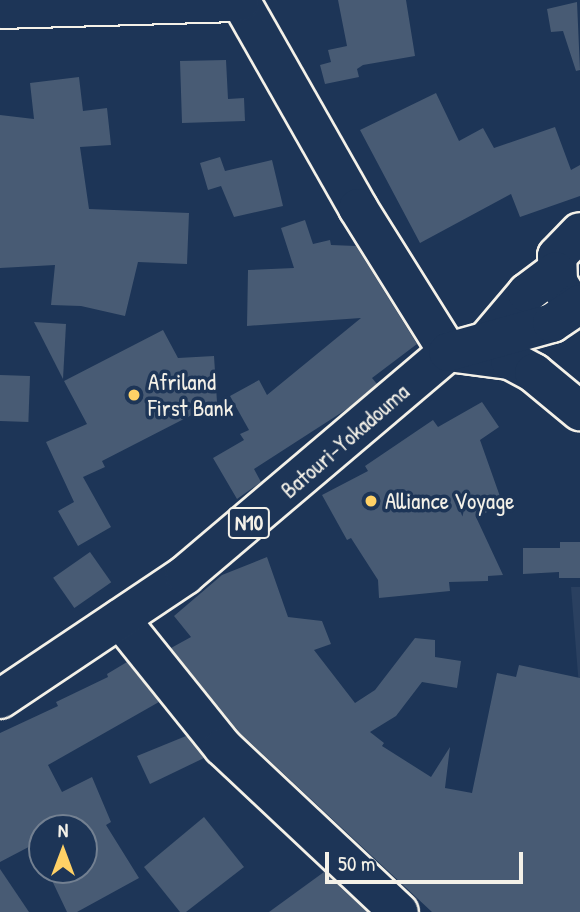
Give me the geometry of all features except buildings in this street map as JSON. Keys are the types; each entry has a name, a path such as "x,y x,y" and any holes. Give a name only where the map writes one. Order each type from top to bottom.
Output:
{"main road":[{"path":"0,9 240,1 358,208 448,352 510,360 534,373 580,411"},
{"path":"580,232 562,246 556,271 565,294 580,304"},
{"path":"489,338 527,293 556,271"},
{"name":"Batouri-Yokadouma","path":"0,699 120,619 233,537 448,352 489,338 552,323 580,304"},
{"path":"120,619 223,747 399,912"}],"shaded area":[{"path":"571,587 580,587 580,699"}],"place":[{"name":"Afriland First Bank","path":"134,395"},
{"name":"Alliance Voyage","path":"371,501"}]}
